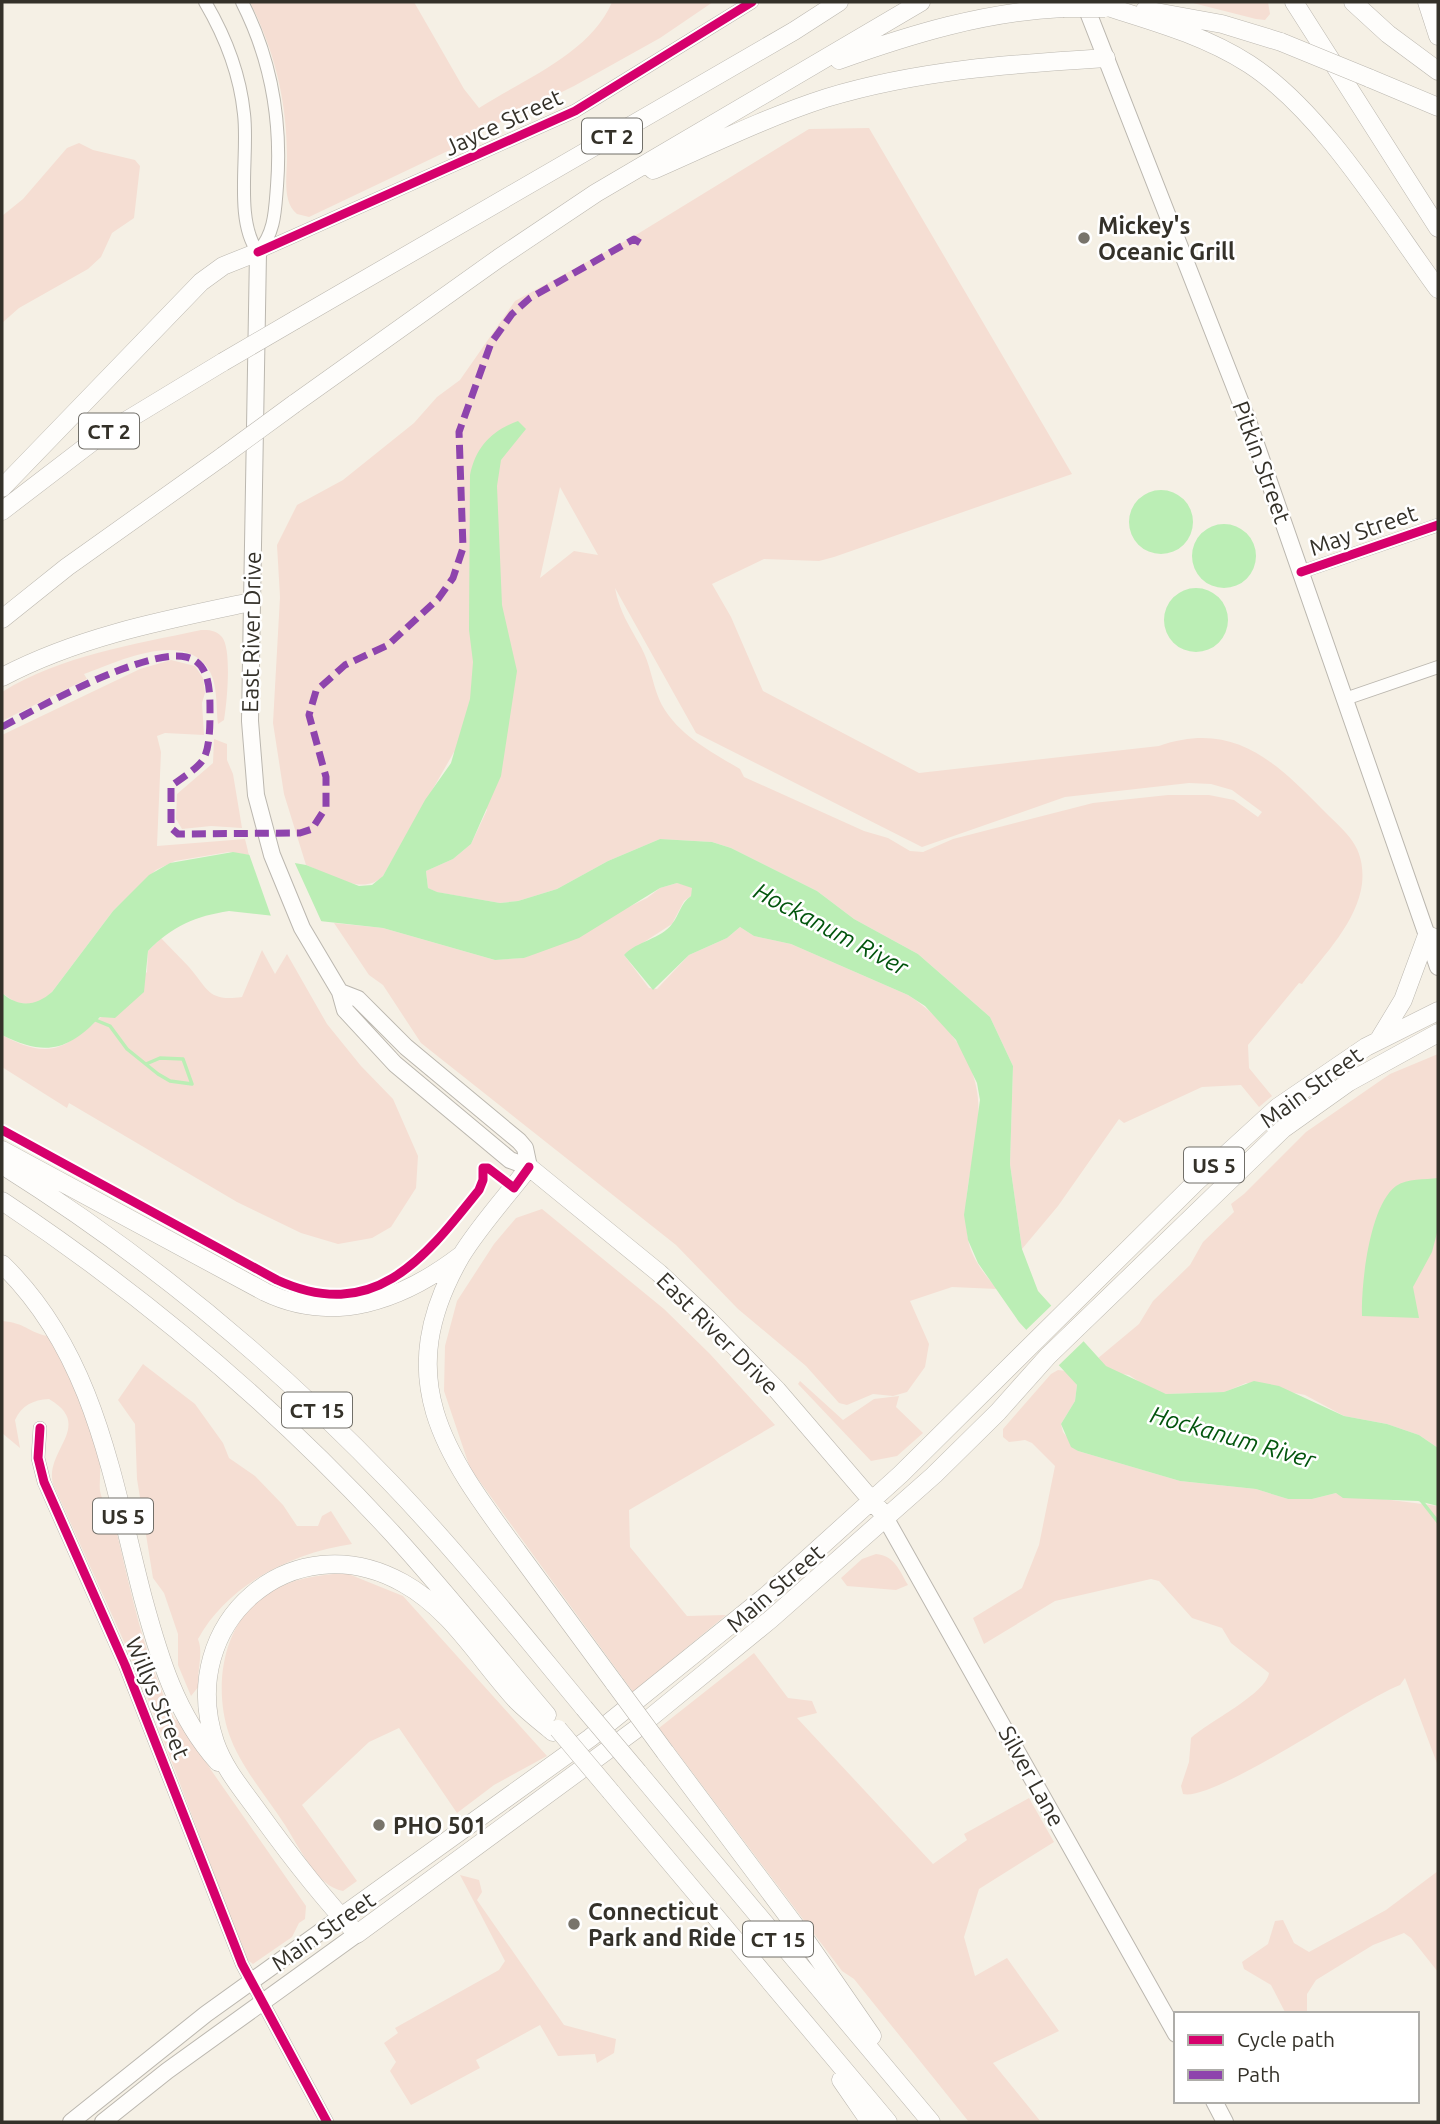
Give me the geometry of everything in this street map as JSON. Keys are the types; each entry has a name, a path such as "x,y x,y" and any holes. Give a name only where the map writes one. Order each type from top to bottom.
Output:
{"highway":[{"name":"CT 2","path":"2,512 96,439 223,362 794,31 839,2"},
{"name":"CT 2","path":"2,618 46,583 499,258 589,198 921,2"},
{"path":"1294,2 1438,228"},
{"path":"1353,2 1412,53 1438,71"},
{"path":"1427,2 1438,36"},
{"path":"799,73 929,29 993,15 1063,8 1108,8 1198,19 1281,42 1438,107"},
{"path":"1108,8 1211,43 1249,64 1279,86 1328,139 1438,289"},
{"path":"589,198 766,121 839,95 957,69 1106,58"},
{"path":"2,488 195,287 223,266 258,253"},
{"path":"2,677 45,656 112,633 251,603"},
{"path":"1378,1040 1404,1000 1433,937"},
{"name":"Main Street","path":"341,1917 461,1833 678,1670 873,1500 1196,1182 1278,1107 1318,1077 1378,1040 1438,1011"},
{"name":"Main Street","path":"357,1934 682,1693 886,1518 982,1428 1048,1356 1293,1122 1367,1071 1438,1033"},
{"path":"2,1150 265,1293 300,1305 338,1308 381,1301 424,1281 462,1254"},
{"name":"CT 15","path":"2,1165 168,1282 302,1395 417,1511 931,2122"},
{"path":"529,1167 462,1254 444,1294 431,1341 429,1380 439,1432 473,1492 805,1939 918,2107"},
{"name":"East River Drive","path":"529,1167 659,1273 720,1330 873,1500 886,1518"},
{"name":"CT 15","path":"2,1201 95,1266 165,1320 299,1437 407,1549 555,1730 583,1759 888,2122"},
{"name":"US 5","path":"2,1264 46,1315 77,1368 103,1439 149,1618 168,1679 195,1733 231,1774 294,1861 357,1934"},
{"path":"231,1774 215,1743 208,1707 209,1674 217,1643 233,1615 262,1586 286,1573 318,1565 350,1564 374,1570 402,1582 427,1598 518,1702 555,1730"},
{"path":"461,1833 470,1852"},
{"path":"809,2029 870,2122"}],"main road":[{"name":"Pitkin Street","path":"1084,2 1248,421 1345,699 1433,937 1438,967"},
{"name":"East River Drive","path":"258,253 250,738 257,799 282,885 305,936 336,987 358,999 406,1047 519,1141 525,1148 529,1167"},
{"name":"Silver Lane","path":"886,1518 1174,2030"},
{"name":"Main Street","path":"71,2122 250,1982 341,1917"},
{"name":"Main Street","path":"105,2121 357,1934"},
{"path":"292,1952 305,1971"},
{"path":"1214,2103 1225,2122"}],"street":[{"name":"East River Drive","path":"205,2 226,43 240,90 247,142 246,229 258,253 270,237 274,221 278,180 278,121 267,61 242,2"},
{"name":"Jayce Street","path":"258,253 575,111 752,2"},
{"name":"May Street","path":"1301,572 1438,525"},
{"path":"1345,699 1438,667"},
{"name":"Willys Street","path":"40,1428 38,1458 44,1482 125,1665 250,1982 327,2122"}],"shaded area":[{"path":"250,2 414,2 464,89 479,108 573,50 602,20 612,2 713,2 660,38 574,86 495,125 483,123 485,127 454,148 309,217 297,214 287,196 282,97 273,59"},
{"path":"1189,2 1268,2 1270,14 1265,20 1256,19"},
{"path":"869,128 1072,474 834,557 819,561 764,559 712,584 731,617 763,691 919,773 1159,746 1185,739 1208,738 1230,742 1250,749 1304,791 1352,840 1361,859 1362,884 1354,912 1347,925 1302,984 1299,983 1248,1045 1249,1068 1272,1096 1259,1107 1241,1085 1202,1087 1124,1123 1119,1119 1058,1206 1022,1249 1010,1164 1013,1066 990,1017 918,954 854,919 817,891 731,848 712,842 660,839 608,861 557,889 518,901 500,903 436,892 428,888 426,871 453,859 471,844 487,810 454,752 383,876 375,882 356,884 306,865 284,794 273,723 280,597 277,545 297,505 343,480 414,423 437,397 460,380 515,301 631,238 809,129","holes":["560,487 598,555 574,551 540,578","615,588 696,733 922,847 1065,797 1189,783 1211,784 1232,790 1262,812 1258,817 1234,800 1209,795 1168,795 1093,803 953,839 923,852 910,851 888,838 864,831 744,777 740,769 683,731 659,699 647,659 622,612"]},
{"path":"79,143 93,150 135,160 140,166 134,218 112,233 101,257 88,269 19,308 2,323 2,216 23,199 67,148"},
{"path":"201,630 220,635 227,653 224,720 218,724 215,689 209,670 198,658 184,652 167,650 132,657 84,674 87,679 2,721 2,692 25,679 74,660 124,646"},
{"path":"171,660 195,666 203,678 204,735 165,733 157,736 161,752 157,846 245,839 249,855 229,852 175,861 156,870 113,911 52,992 41,1002 32,1005 15,1002 2,993 2,735 140,669"},
{"path":"214,739 227,744 227,760 233,774 242,828 211,826 182,829 176,819 177,794 213,763"},
{"path":"677,883 693,887 691,896 684,901 672,924 624,955 649,988 657,989 689,955 727,938 740,927 754,936 791,944 908,995 939,1020 963,1052 974,1077 978,1100 978,1123 966,1214 968,1239 975,1259 997,1289 952,1287 910,1301 929,1344 925,1367 907,1392 893,1396 873,1394 847,1405 839,1403 806,1366 738,1309 676,1245 421,1043 383,985 369,975 334,923 383,928 495,960 524,958 647,898 660,888"},
{"path":"161,938 210,992 222,998 242,997 262,950 275,974 287,954 327,1024 361,1066 393,1099 418,1156 416,1188 391,1227 372,1238 338,1244 301,1233 237,1202 69,1103 67,1108 2,1067 2,1035 20,1044 40,1049 54,1048 77,1037 147,972 148,951"},
{"path":"1438,1054 1438,1448 1419,1435 1387,1424 1344,1416 1305,1395 1246,1383 1225,1392 1166,1394 1150,1389 1129,1375 1085,1369 1139,1324 1153,1301 1190,1265 1203,1242 1234,1212 1231,1204 1306,1132 1390,1074"},
{"path":"542,1209 664,1309 710,1354 775,1425 629,1510 630,1547 687,1616 726,1615 633,1692 470,1468 444,1391 445,1346 457,1301 494,1244 516,1218"},
{"path":"2,1321 47,1336 62,1362 93,1434 100,1464 101,1495 115,1525 139,1624 164,1697 175,1720 180,1718 211,1770 306,1906 305,1919 299,1923 292,1937 253,1964 246,1959 139,1675 53,1484 52,1472 65,1439 68,1419 62,1409 49,1399 38,1401 25,1407 15,1420 20,1448 2,1433"},
{"path":"143,1364 195,1404 223,1443 229,1458 255,1476 283,1505 297,1526 318,1526 322,1516 331,1511 352,1544 329,1548 285,1564 264,1574 226,1602 198,1639 199,1686 191,1696 178,1665 178,1634 164,1593 153,1578 137,1479 135,1424 118,1400"},
{"path":"1058,1370 1066,1371 1077,1385 1075,1401 1061,1424 1063,1432 1078,1451 1180,1481 1256,1489 1288,1499 1312,1499 1336,1493 1438,1506 1438,1766 1405,1678 1400,1685 1224,1783 1200,1792 1183,1794 1181,1786 1189,1762 1191,1738 1258,1690 1269,1673 1231,1643 1222,1628 1192,1618 1159,1581 1151,1579 1055,1601 984,1644 973,1618 1022,1588 1039,1545 1055,1466 1032,1443 1025,1440 1009,1442 1003,1437 1003,1429 1051,1374"},
{"path":"800,1381 843,1420 874,1399 899,1396 896,1407 923,1433 897,1456 871,1461 798,1384"},
{"path":"876,1554 892,1561 908,1585 896,1590 847,1586 841,1578 862,1559"},
{"path":"346,1573 403,1596 547,1756 494,1785 457,1813 399,1728 369,1742 302,1805 357,1881 343,1891 325,1882 309,1864 234,1746 224,1716 222,1676 232,1637 241,1619 254,1604 288,1583 316,1576"},
{"path":"754,1653 788,1698 812,1701 817,1713 797,1718 933,1864 967,1840 964,1834 1029,1798 1054,1842 979,1889 964,1937 975,1976 1007,1958 1059,2031 993,2063 1041,2122 969,2122 854,1979 842,1971 659,1728"},
{"path":"1438,1871 1438,1972 1404,1933 1373,1945 1316,1980 1307,1994 1307,2012 1285,2012 1271,1985 1244,1969 1242,1962 1268,1944 1275,1921 1283,1920 1294,1943 1309,1952 1386,1910"},
{"path":"460,1875 479,1880 482,1892 477,1900 564,2025 616,2039 614,2053 597,2063 595,2054 558,2056 540,2025 476,2060 480,2068 411,2105 390,2071 396,2062 384,2043 398,2033 395,2028 499,1970 505,1961"}],"water":[{"name":"Hockanum River","path":"518,421 526,429 501,460 497,486 502,605 517,671 501,776 471,844 453,859 426,871 428,888 500,903 518,901 557,889 608,861 660,839 712,842 731,848 817,891 854,919 918,954 990,1017 1013,1066 1010,1164 1022,1249 1038,1291 1106,1366 1166,1394 1224,1392 1254,1381 1279,1386 1344,1416 1387,1424 1419,1435 1438,1448 1438,1506 1418,1501 1343,1498 1336,1493 1312,1499 1288,1499 1256,1489 1180,1481 1071,1447 1061,1424 1075,1401 1077,1385 1019,1322 978,1263 968,1240 964,1215 980,1100 977,1083 956,1040 925,1006 908,995 791,944 754,936 740,927 727,938 689,955 653,990 624,955 635,946 662,933 672,924 691,896 692,888 677,883 660,888 579,938 524,958 495,960 383,928 229,911 217,913 195,919 175,929 148,951 144,992 115,1018 100,1017 77,1038 54,1047 30,1046 2,1035 2,993 21,1003 46,997 113,911 149,875 170,863 233,852 306,865 359,886 372,885 383,876 425,800 451,763 470,699 473,662 469,630 470,475 476,456 486,441"},
{"path":"1155,490 1167,490 1184,499 1191,510 1191,534 1184,545 1167,554 1155,554 1143,549 1134,540 1129,528 1129,516 1134,504 1143,495"},
{"path":"1218,524 1230,524 1247,533 1254,544 1254,568 1247,579 1230,588 1218,588 1206,583 1197,574 1192,562 1192,550 1197,538 1206,529"},
{"path":"1190,588 1202,588 1219,597 1226,608 1226,632 1219,643 1202,652 1190,652 1178,647 1169,638 1164,626 1164,614 1169,602 1178,593"},
{"path":"1438,1178 1438,1229 1432,1252 1413,1287 1419,1318 1362,1316 1368,1247 1379,1210 1396,1186 1405,1182"}],"pier":[{"path":"248,851 293,859 323,925 272,919"},
{"path":"1054,1303 1087,1338 1058,1366 1024,1332"}],"waterway":[{"path":"93,1019 110,1026 127,1049 158,1074 170,1081 192,1084"},
{"path":"146,1064 160,1058 183,1059 192,1084"},
{"path":"1420,1499 1438,1522"}],"marked path":[{"path":"2,727 120,670 146,661 186,657 200,665 207,678 210,695 209,735 202,762 171,786 171,828 178,834 300,833 312,829 326,807 326,777 309,715 316,691 345,665 388,645 438,599 453,578 463,548 459,432 491,343 512,314 530,298 634,239 642,244"}],"cycle path":[{"path":"258,252 575,111 752,2"},
{"path":"1301,572 1438,525"},
{"path":"2,1130 277,1280 311,1292 342,1294 369,1289 394,1277 416,1260 459,1215 479,1190 483,1180 483,1168 488,1168 514,1188 529,1167"},
{"path":"40,1428 38,1458 44,1482 125,1665 242,1964 327,2122"}],"place":[{"name":"Mickey's Oceanic Grill","path":"1084,238"},
{"name":"PHO 501","path":"379,1825"},
{"name":"Connecticut Park and Ride","path":"574,1924"}]}
